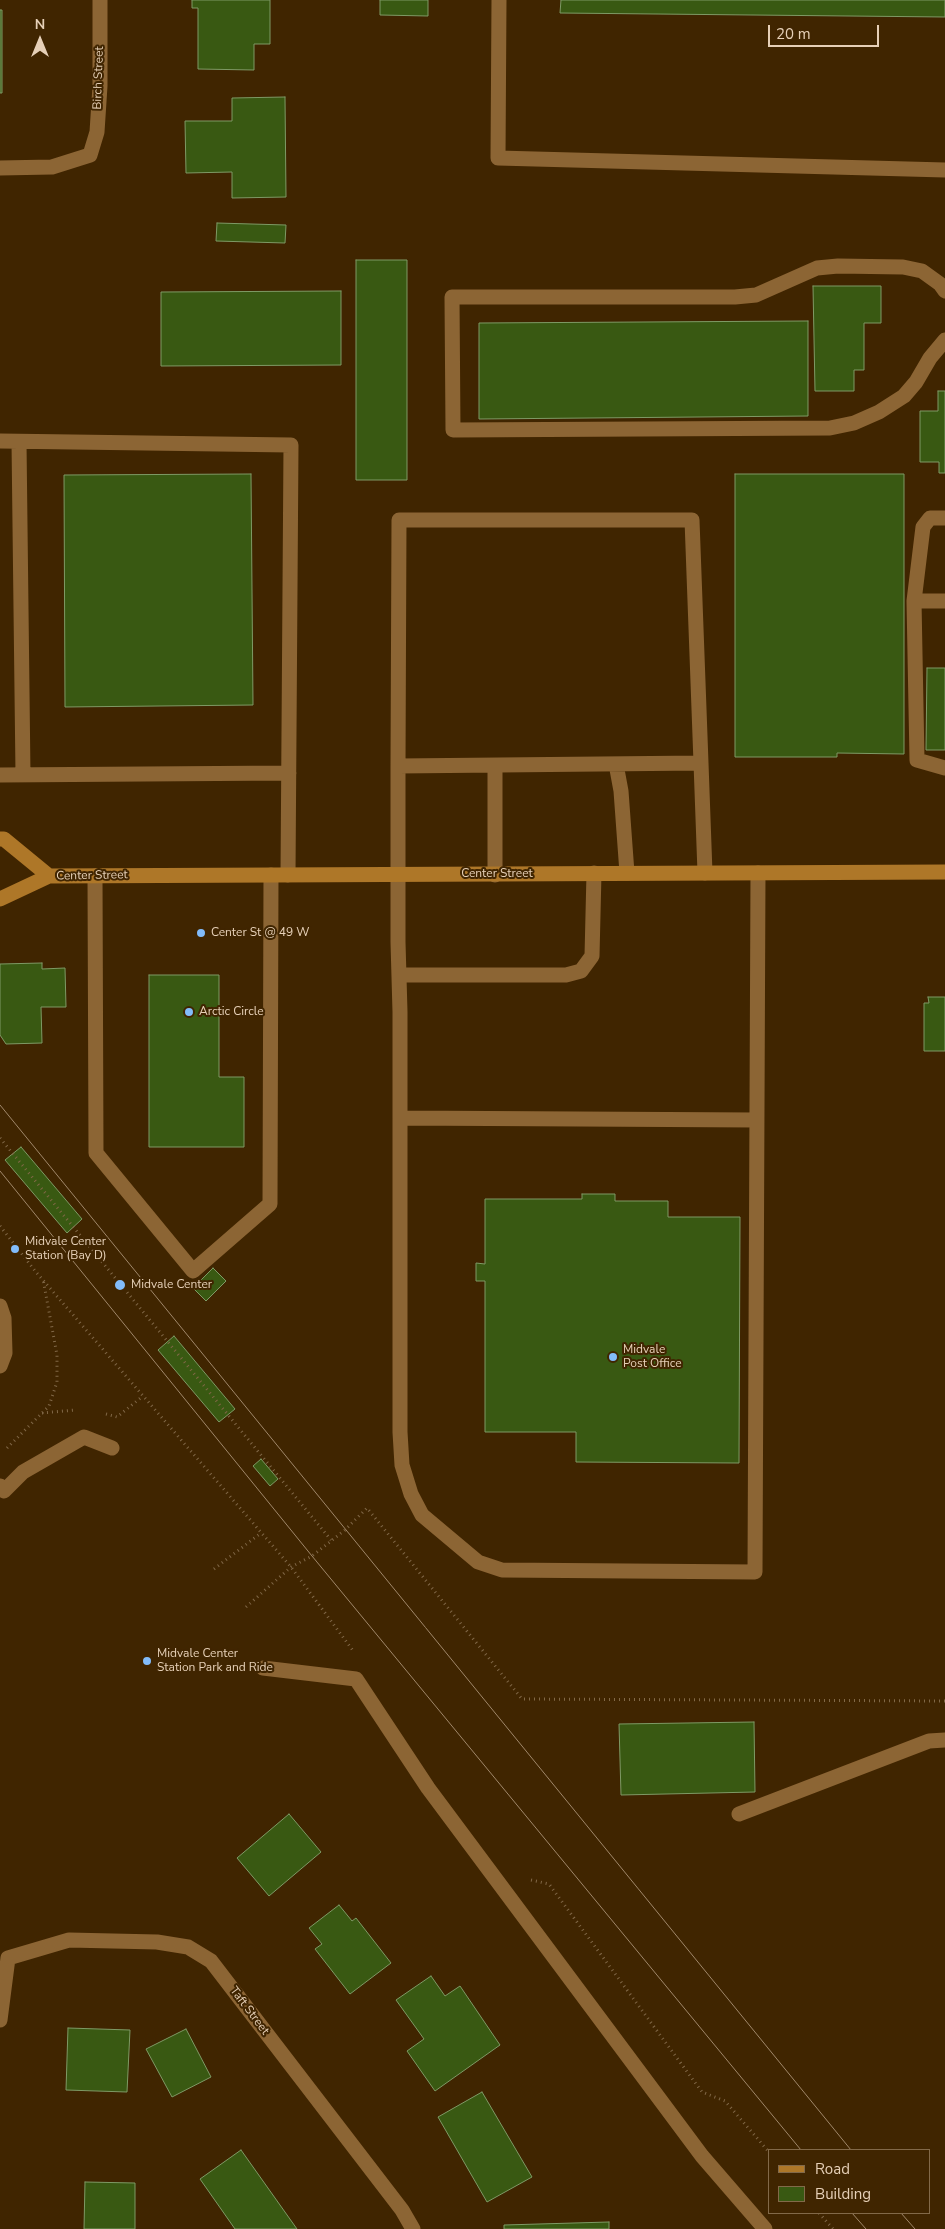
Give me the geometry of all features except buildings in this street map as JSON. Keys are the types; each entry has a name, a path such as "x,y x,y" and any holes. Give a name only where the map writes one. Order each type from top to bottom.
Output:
{"main road":[{"name":"Center Street","path":"0,840 4,839 49,876"},
{"name":"Center Street","path":"0,898 49,876 945,872"}],"street":[{"name":"Birch Street","path":"0,168 52,168 90,155 96,132 100,86 100,0"},
{"path":"499,0 498,158 945,170"},
{"path":"945,291 940,284 922,271 903,267 838,266 817,268 756,295 725,297 452,297 453,430 830,428 854,423 879,412 904,396 945,340"},
{"path":"0,441 291,445 288,874"},
{"path":"19,442 23,775"},
{"path":"945,518 930,518 923,527 914,601 917,760 945,768"},
{"path":"705,873 692,520 398,520 397,874 400,1118 400,1440 402,1465 411,1494 422,1514 478,1562 502,1570 756,1572 758,873"},
{"path":"914,601 945,601"},
{"path":"398,766 701,763"},
{"path":"616,764 621,791 627,873"},
{"path":"495,766 495,874"},
{"path":"0,775 289,773"},
{"path":"399,975 566,975 580,971 592,956 594,873"},
{"path":"95,876 96,1153 193,1271 270,1204 271,874"},
{"path":"400,1118 756,1120"},
{"path":"0,1306 4,1318 5,1353 0,1366"},
{"path":"2,1488 23,1472 84,1437 112,1448"},
{"path":"262,1668 356,1679 434,1796 702,2156 766,2229"},
{"path":"739,1814 929,1741 945,1740"},
{"name":"Taft Street","path":"0,2020 8,1958 69,1940 157,1942 188,1946 211,1961 402,2210 413,2229"}],"path":[{"path":"0,1138 330,1540"},
{"path":"6,1449 49,1406 57,1382 57,1354 43,1279"},
{"path":"246,1607 291,1567 312,1556 345,1530 367,1508 522,1698 945,1701"},
{"path":"214,1569 261,1533"},
{"path":"820,2214 833,2229"}],"tram line":[{"path":"0,1105 850,2149"},
{"path":"0,1171 312,1556 800,2149"},
{"path":"853,2214 866,2229"},
{"path":"902,2214 915,2229"}],"place":[{"name":"Center St @ 49 W","path":"201,933"},
{"name":"Arctic Circle","path":"189,1012"},
{"name":"Midvale Center Station (Bay D)","path":"15,1249"},
{"name":"Midvale Center","path":"120,1285"},
{"name":"Midvale Post Office","path":"613,1357"},
{"name":"Midvale Center Station Park and Ride","path":"147,1661"}]}
